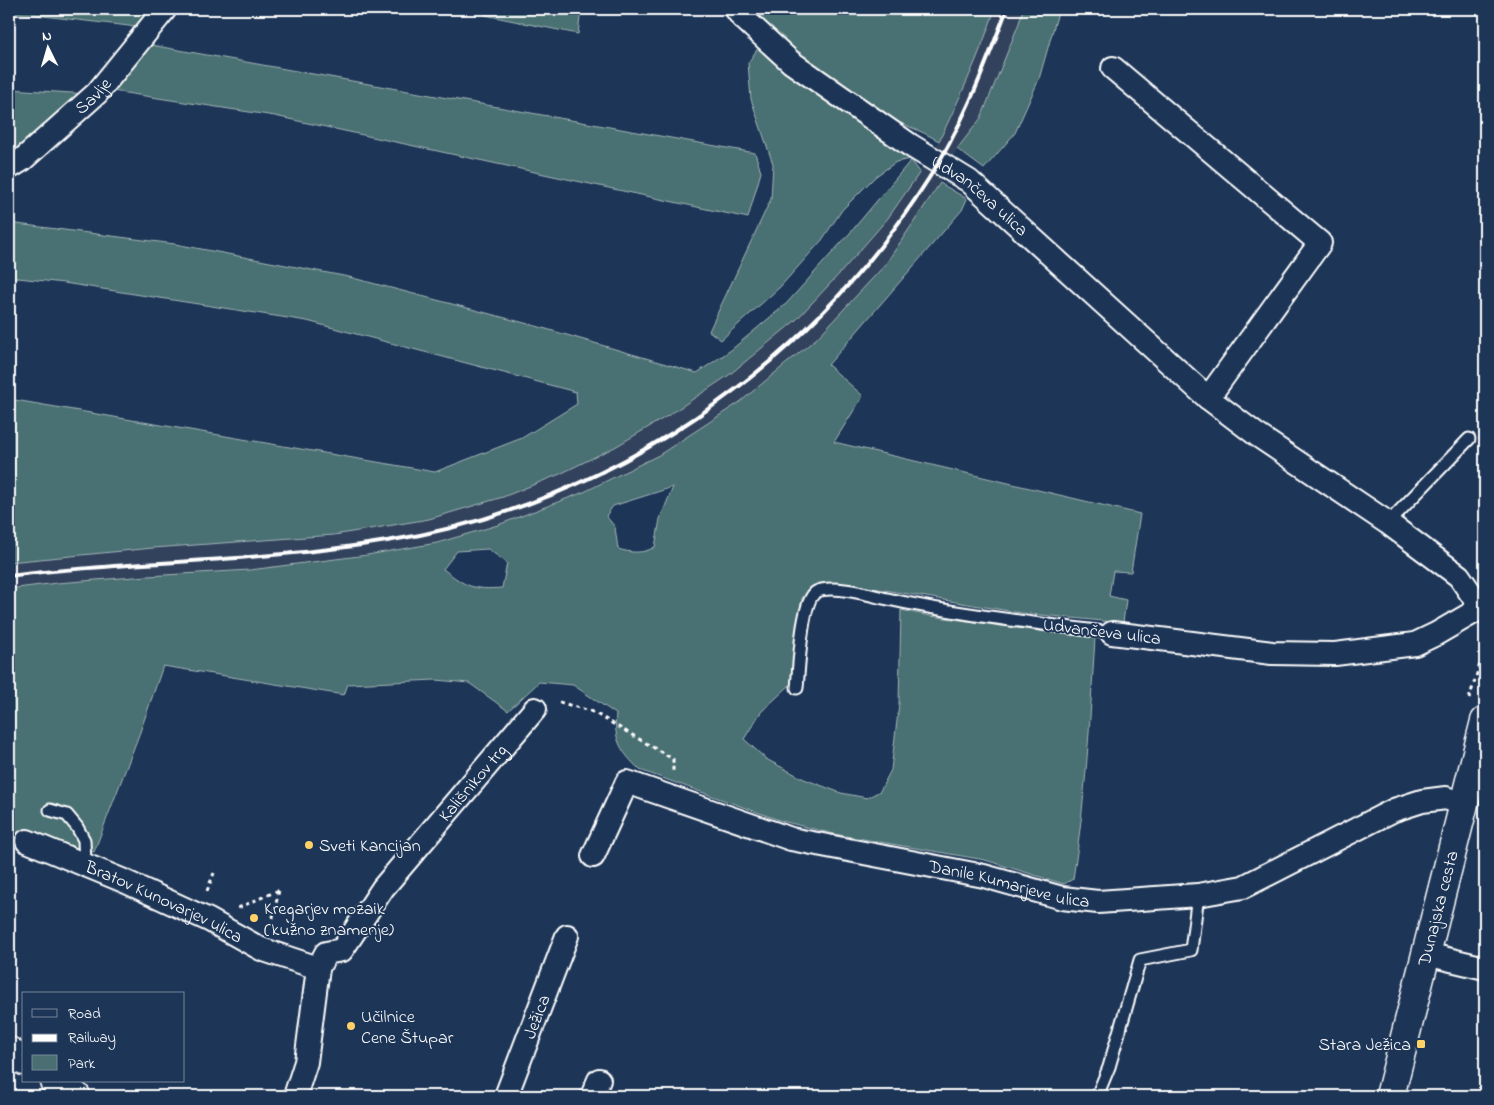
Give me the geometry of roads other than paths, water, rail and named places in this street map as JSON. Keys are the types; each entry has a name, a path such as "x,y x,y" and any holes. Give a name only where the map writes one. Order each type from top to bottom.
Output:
{"main road":[{"name":"Dunajska cesta","path":"1390,1096 1485,721"},
{"path":"9,1051 22,1060"},
{"path":"55,1082 76,1096"}],"street":[{"name":"Savlje","path":"9,168 22,160 97,93 165,9"},
{"name":"Udvančeva ulica","path":"736,9 742,17 791,62 910,145 969,181 1208,398 1257,435 1388,523 1459,576 1483,610 1415,644 1335,654 1272,653 1112,634"},
{"path":"1113,68 1320,243 1208,398"},
{"name":"Kališnikov trg","path":"318,968 326,952 342,950 383,888 535,710"},
{"name":"Danile Kumarjeve ulica","path":"593,856 626,782 791,839 984,876 1062,898 1098,902 1198,896 1242,887 1394,810 1422,801 1446,798 1464,805"},
{"name":"Bratov Kunovarjev ulica","path":"27,841 85,864 209,920 261,949 318,968"},
{"name":"Ježica","path":"506,1096 567,936"},
{"path":"1426,954 1485,968"},
{"path":"295,1096 306,1062 318,968"}],"lane":[{"path":"1388,523 1468,439"},
{"name":"Udvančeva ulica","path":"797,688 804,619 808,602 816,592 848,590 929,608 1112,634"},
{"path":"50,810 67,815 77,827 84,840 85,864"},
{"path":"1097,1096 1109,1067 1140,960 1191,950 1198,896"}],"railway":[{"path":"9,576 48,571 285,554 387,541 469,523 548,496 624,460 696,417 763,367 825,310 880,247 929,178 952,138 963,117 1007,9"}],"place":[{"name":"Sveti Kancijan","path":"309,845"},
{"name":"Kregarjev mozaik (kužno znamenje)","path":"254,918"},
{"name":"Učilnice Cene Štupar","path":"351,1026"},
{"name":"Stara Ježica","path":"1421,1044"}]}
